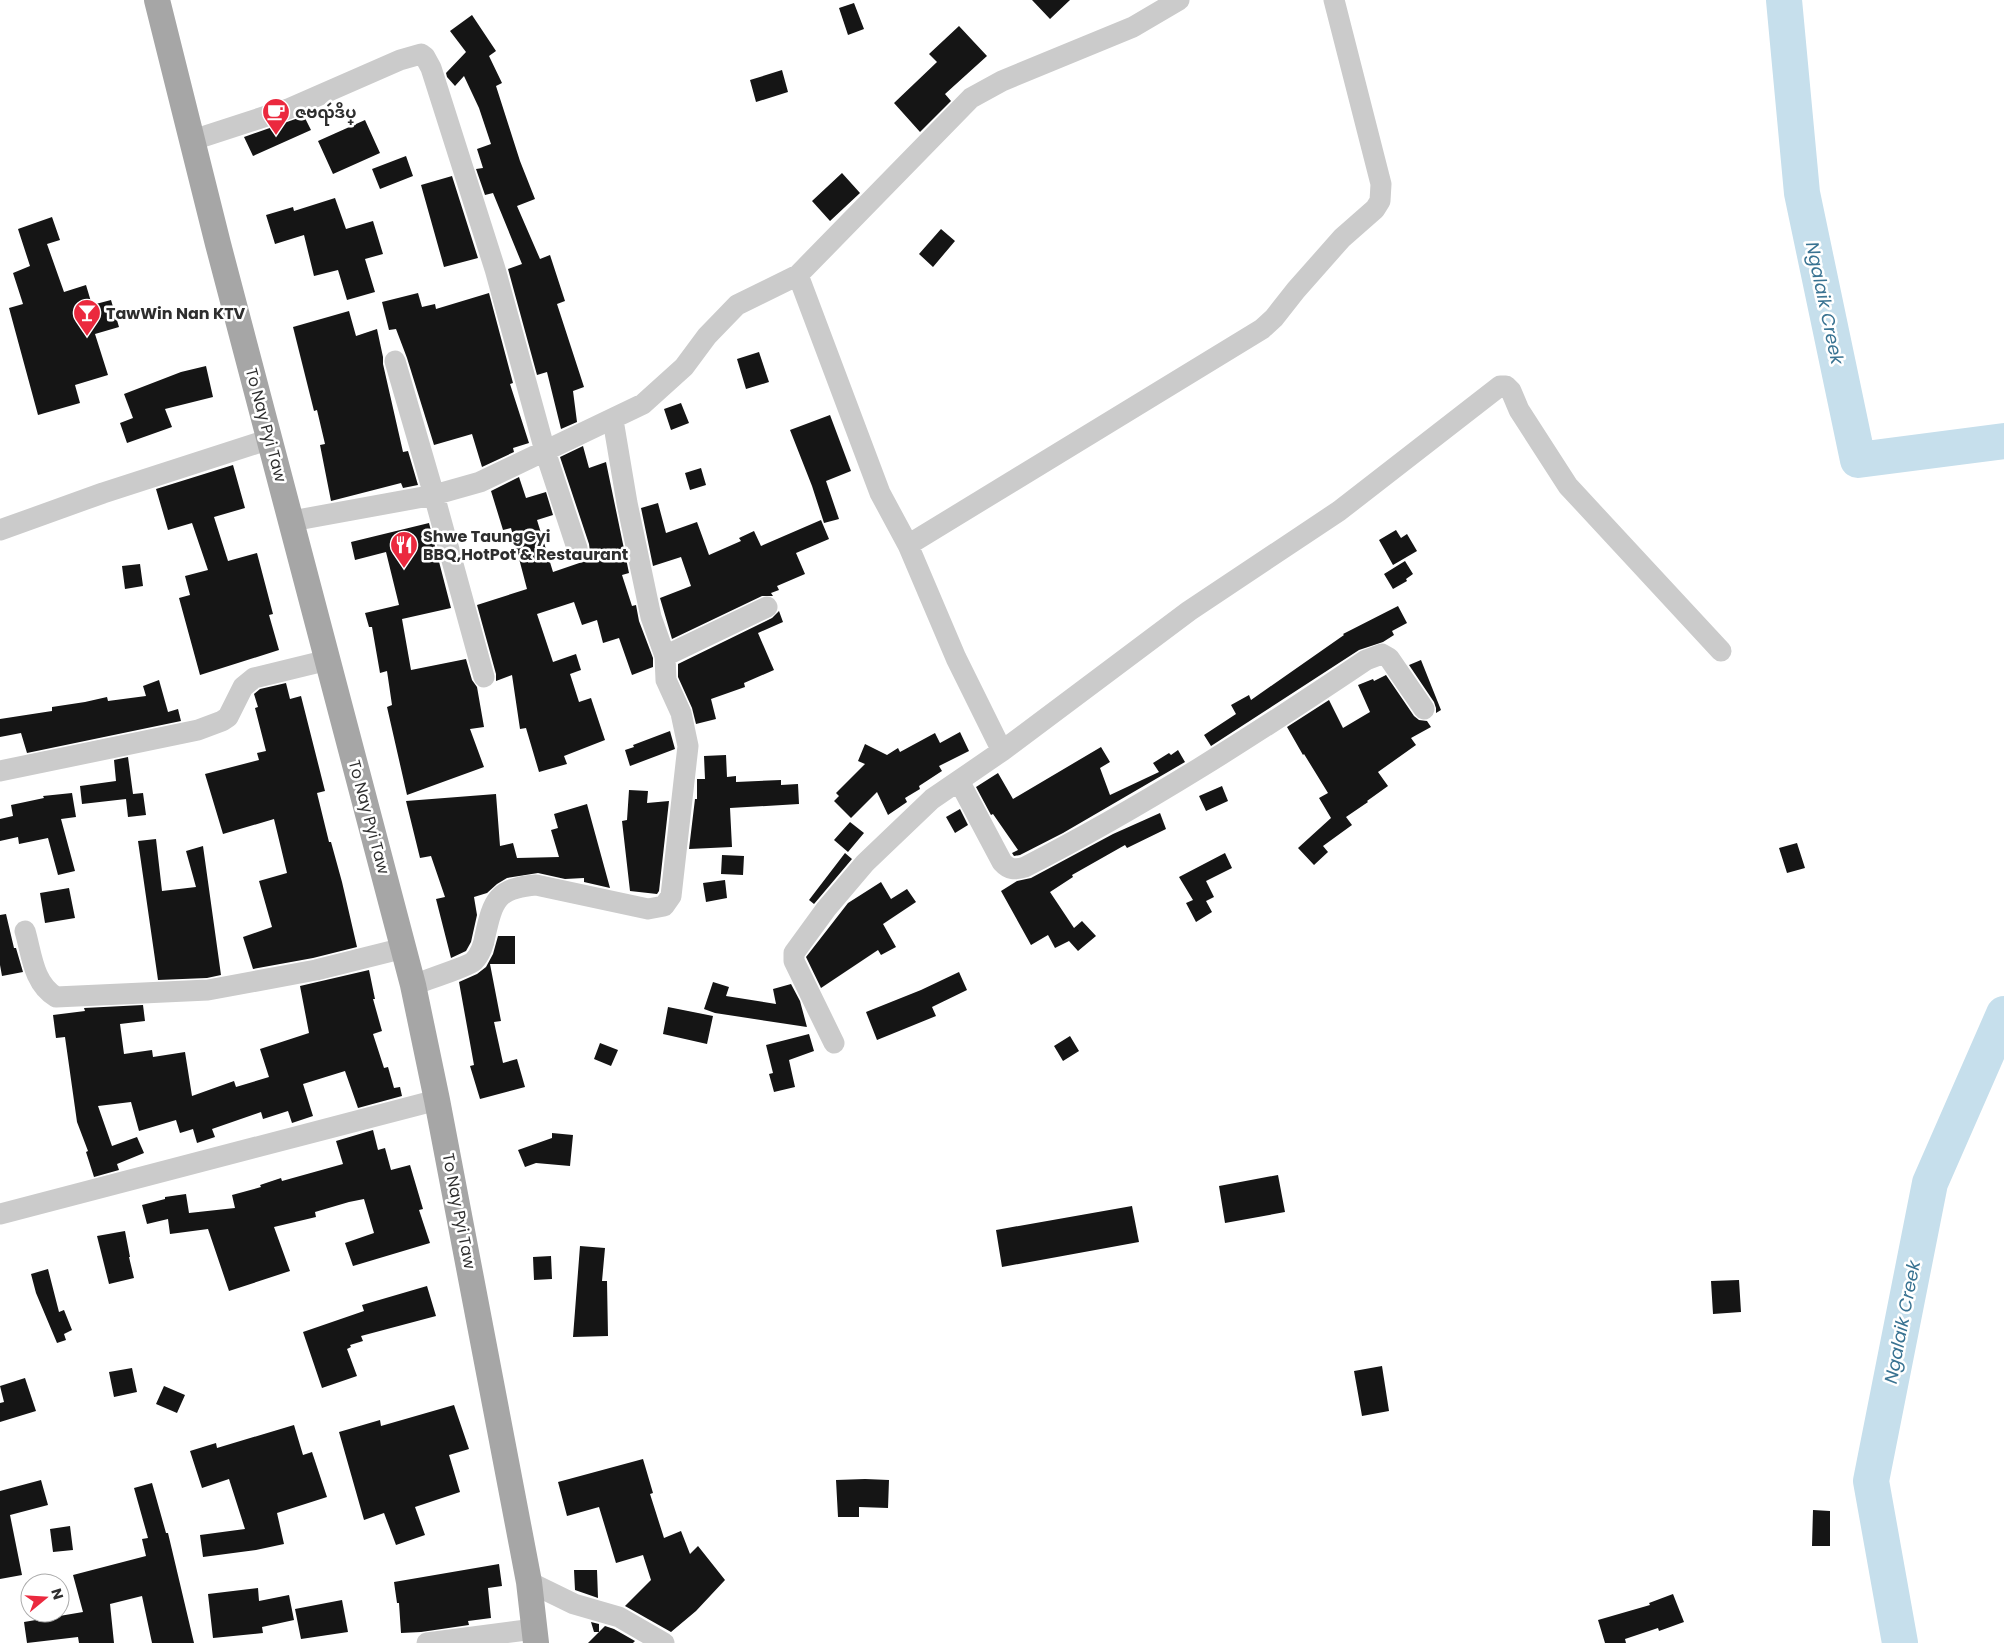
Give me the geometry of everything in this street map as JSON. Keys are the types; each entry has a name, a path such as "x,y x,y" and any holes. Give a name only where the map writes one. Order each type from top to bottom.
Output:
{"main road":[{"name":"To Nay Pyi Taw","path":"157,0 413,984 530,1582 535,1636"}],"street":[{"path":"292,521 434,495 480,482 643,404 684,367 708,336 737,305 798,274 972,98 1002,81 1133,27 1179,0"},
{"path":"908,545 1262,329 1274,318 1342,238 1375,209 1380,201 1381,184 1334,0"},
{"path":"193,140 288,109 400,60 421,54 425,57 431,68 496,269 545,450 577,548"},
{"path":"798,274 880,493 908,545 956,658 1002,751"},
{"path":"395,361 484,676"},
{"path":"834,1044 794,961 794,953 826,910 865,863 932,799 1002,751 1189,612 1339,511 1500,386 1506,386 1511,391 1519,410 1568,486 1721,651"},
{"path":"413,984 474,961 484,945 490,913 501,894 518,886 536,885 648,909 664,906 671,896 688,746 681,713 666,680 665,656 651,617 627,503 613,420"},
{"path":"0,530 103,493 270,439"},
{"path":"665,656 767,607"},
{"path":"958,781 1002,862 1007,868 1015,870 1040,860 1125,813 1274,722 1366,660 1382,654 1389,658 1424,709"},
{"path":"0,771 198,730 222,722 228,717 243,687 254,678 328,660"},
{"path":"25,931 38,980 46,991 56,998 208,990 316,970 404,948"},
{"path":"0,1214 437,1100"},
{"path":"530,1582 574,1604 619,1617 664,1643"},
{"path":"427,1643 535,1636"}],"building":[{"path":"1032,0 1070,0 1050,19"},
{"path":"854,3 864,29 848,35 839,8"},
{"path":"472,15 496,51 489,56 502,83 496,86 520,161 535,199 517,206 540,259 550,255 565,301 557,304 584,387 573,391 577,422 561,429 547,372 537,375 508,269 522,264 493,193 485,195 476,169 483,168 477,149 491,144 479,108 464,76 455,86 446,73 466,52 450,31"},
{"path":"959,26 987,56 945,94 951,101 920,132 894,103 937,62 929,54"},
{"path":"782,70 788,92 756,102 750,80"},
{"path":"304,116 311,130 253,156 244,137"},
{"path":"365,120 380,153 333,174 318,141"},
{"path":"406,156 413,176 380,189 372,169"},
{"path":"842,173 860,193 830,221 812,201"},
{"path":"452,176 478,258 444,267 421,185"},
{"path":"335,198 346,229 373,221 383,254 365,259 375,292 347,300 338,270 314,276 304,235 275,244 266,215 293,207 294,211"},
{"path":"52,217 60,240 47,244 64,292 86,285 92,305 111,300 119,327 95,334 108,375 75,385 80,403 38,415 9,308 23,304 13,273 30,266 18,229"},
{"path":"941,229 955,241 933,267 919,254"},
{"path":"418,293 422,307 435,304 436,309 489,293 513,383 510,384 529,443 513,448 514,452 482,467 472,434 434,445 407,358 396,329 389,330 382,302"},
{"path":"349,311 356,336 377,329 403,452 408,451 418,485 403,488 401,483 331,501 320,445 325,444 317,410 314,411 293,327"},
{"path":"759,352 769,382 746,389 737,359"},
{"path":"206,366 213,397 165,409 172,427 127,443 120,423 133,418 124,394 181,372"},
{"path":"681,403 689,423 671,430 664,409"},
{"path":"830,415 851,471 826,481 839,519 824,523 790,430"},
{"path":"583,446 589,468 606,462 629,573 622,575 632,606 636,605 639,621 653,658 653,667 632,675 619,638 603,643 597,620 582,625 574,602 537,614 553,662 576,654 581,670 570,674 579,702 591,698 605,740 564,756 567,764 539,772 526,728 520,729 512,675 496,681 496,674 477,605 527,589 511,528 503,530 491,491 519,477 526,498 546,492 553,515 537,520 553,572 591,559 589,544 560,457"},
{"path":"233,465 245,508 214,517 228,561 257,553 273,614 269,615 279,650 200,675 179,598 190,595 185,576 208,570 192,523 168,530 156,489"},
{"path":"701,468 706,485 690,490 685,473"},
{"path":"658,503 666,533 697,522 709,555 741,541 739,538 754,531 761,546 821,520 829,539 796,553 805,574 777,586 779,590 771,593 773,596 762,596 672,639 660,598 691,586 681,557 653,566 641,508"},
{"path":"429,523 451,608 402,619 411,670 466,659 472,680 477,687 484,727 470,729 484,767 407,795 387,707 392,705 387,671 380,673 372,627 369,627 365,613 399,605 386,552 355,560 351,542"},
{"path":"1396,530 1401,538 1407,534 1417,551 1393,565 1379,540"},
{"path":"1405,561 1413,574 1406,579 1407,581 1393,589 1384,574"},
{"path":"140,564 143,586 125,589 122,566"},
{"path":"1398,606 1407,623 1392,631 1394,635 1383,642 1359,650 1211,746 1204,735 1236,714 1231,705 1249,695 1251,700 1343,634"},
{"path":"779,611 783,622 758,633 774,670 744,683 745,687 711,699 716,719 696,724 692,708 678,677 678,664 772,618"},
{"path":"1421,660 1441,710 1436,713 1434,702 1409,665"},
{"path":"1386,675 1414,716 1419,720 1427,721 1431,727 1411,738 1416,745 1378,772 1388,786 1346,817 1352,825 1323,846 1328,852 1314,865 1298,848 1331,818 1319,798 1328,793 1287,727 1329,700 1343,728 1370,712 1358,685 1373,679 1374,681"},
{"path":"159,680 168,712 178,709 181,721 27,753 21,733 0,737 0,719 52,711 52,707 107,697 108,701 146,696 143,686"},
{"path":"286,683 290,699 301,696 325,791 317,793 329,842 331,842 342,882 357,947 313,958 253,969 243,937 272,927 259,881 287,873 274,819 223,834 205,774 259,760 257,753 266,751 255,708 258,707 254,694 260,689"},
{"path":"670,731 675,749 630,766 625,750"},
{"path":"960,732 969,751 939,766 942,771 919,786 920,789 905,798 907,802 888,815 877,792 851,818 834,801 839,796 836,793 865,764 858,761 865,744 887,755 898,748 900,752 935,733 940,743"},
{"path":"1101,747 1110,762 1100,768 1110,795 1159,772 1153,763 1169,753 1171,755 1178,750 1185,762 1063,833 1020,855 1014,856 1012,853 1018,850 993,814 991,815 976,787 998,773 1013,799"},
{"path":"726,755 727,777 736,776 736,782 781,780 781,785 798,784 799,804 730,808 732,847 689,849 695,799 697,799 697,779 705,779 704,756"},
{"path":"128,757 133,794 143,793 146,815 128,817 126,799 82,804 80,786 116,781 114,760"},
{"path":"1222,786 1228,801 1206,811 1199,796"},
{"path":"629,790 648,791 647,803 669,801 659,891 657,894 630,891 622,821 627,820"},
{"path":"72,793 76,817 61,819 75,871 58,875 48,838 19,844 18,837 0,841 0,819 13,816 11,805 44,798 43,796"},
{"path":"496,794 500,846 513,843 517,858 559,857 551,830 558,828 554,814 587,804 610,888 584,882 584,878 565,879 538,873 507,878 487,893 474,897 477,915 471,942 466,951 451,958 436,899 445,897 431,856 420,858 406,801"},
{"path":"960,809 968,825 955,833 946,817"},
{"path":"1160,813 1166,829 1127,848 1125,845 1072,875 1073,877 1050,892 1074,928 1082,921 1096,936 1078,951 1069,941 1055,948 1048,935 1031,945 1001,891 1017,881 1031,878 1113,834"},
{"path":"850,822 864,833 848,852 834,840"},
{"path":"156,839 162,891 196,887 186,851 203,846 221,975 207,978 158,980 138,841"},
{"path":"1797,843 1805,868 1787,873 1779,848"},
{"path":"845,853 852,859 814,904 809,900"},
{"path":"1225,853 1232,868 1206,881 1214,897 1206,901 1212,912 1196,922 1186,903 1193,900 1179,877"},
{"path":"722,855 744,856 743,875 721,874"},
{"path":"725,880 727,898 706,902 703,883"},
{"path":"881,882 891,899 907,889 916,902 883,924 896,947 881,955 878,950 821,988 806,957 848,903"},
{"path":"69,888 75,918 45,923 40,893"},
{"path":"6,914 14,948 16,948 23,972 2,976 0,965 0,915"},
{"path":"498,936 515,936 515,964 490,964 501,1021 494,1022 503,1063 517,1059 525,1087 480,1099 470,1066 474,1065 459,982 477,974 486,967 493,954"},
{"path":"369,970 375,999 373,999 382,1031 373,1034 384,1068 388,1067 394,1088 400,1087 402,1096 358,1108 345,1071 303,1084 313,1116 292,1123 288,1111 263,1119 261,1112 212,1129 215,1137 197,1143 193,1129 180,1133 176,1120 139,1131 131,1102 98,1106 112,1146 137,1137 144,1153 117,1164 119,1170 94,1177 86,1152 88,1151 77,1122 65,1037 56,1038 53,1015 85,1011 84,1008 143,1005 145,1021 120,1024 124,1054 152,1050 153,1057 185,1052 192,1096 234,1081 236,1087 269,1077 260,1049 309,1033 300,986"},
{"path":"959,972 967,990 932,1007 936,1016 877,1040 866,1012 921,990"},
{"path":"713,982 729,987 726,996 776,1004 773,989 791,984 800,1001 807,1027 715,1013 704,1009"},
{"path":"668,1007 713,1016 707,1044 663,1034"},
{"path":"809,1034 814,1051 789,1060 795,1087 774,1092 769,1074 773,1073 766,1045"},
{"path":"1070,1036 1079,1051 1063,1061 1054,1046"},
{"path":"600,1043 618,1050 611,1066 594,1059"},
{"path":"373,1130 378,1150 385,1148 391,1170 410,1165 423,1209 419,1210 430,1243 353,1266 345,1243 374,1233 364,1199 349,1202 315,1212 316,1217 274,1227 290,1271 229,1291 208,1229 170,1234 168,1219 147,1224 142,1205 165,1199 165,1197 186,1194 189,1213 235,1208 232,1195 261,1187 260,1185 281,1178 282,1181 343,1164 336,1141"},
{"path":"552,1133 573,1135 570,1166 536,1163 525,1167 518,1150 552,1138"},
{"path":"1278,1175 1285,1212 1225,1223 1219,1186"},
{"path":"1132,1206 1139,1242 1002,1267 996,1230"},
{"path":"125,1231 134,1278 109,1284 97,1236"},
{"path":"580,1246 605,1248 602,1281 607,1281 608,1336 573,1337"},
{"path":"551,1256 552,1279 534,1280 533,1257"},
{"path":"48,1269 59,1312 64,1310 72,1330 64,1334 66,1340 57,1343 36,1293 31,1274"},
{"path":"1739,1280 1741,1312 1713,1314 1711,1281"},
{"path":"427,1286 436,1316 361,1336 363,1341 350,1345 351,1347 347,1349 357,1376 322,1388 303,1332 364,1311 362,1305"},
{"path":"1382,1366 1389,1411 1362,1416 1354,1371"},
{"path":"132,1368 137,1392 114,1397 109,1372"},
{"path":"25,1378 36,1411 0,1422 0,1403 4,1402 0,1386"},
{"path":"164,1386 185,1395 177,1413 156,1404"},
{"path":"454,1405 469,1449 449,1455 460,1492 415,1507 425,1535 396,1545 384,1513 364,1520 339,1432 380,1420 381,1426"},
{"path":"294,1425 303,1455 312,1452 327,1497 277,1513 284,1544 203,1557 200,1535 245,1529 229,1479 202,1488 190,1451 216,1443 217,1448"},
{"path":"643,1459 653,1493 650,1494 664,1538 681,1531 690,1554 698,1546 725,1580 696,1611 671,1632 625,1606 651,1580 643,1555 616,1563 599,1507 567,1516 558,1482"},
{"path":"41,1480 48,1505 10,1515 22,1573 20,1575 0,1579 0,1491"},
{"path":"836,1480 889,1480 888,1508 859,1507 859,1517 838,1517"},
{"path":"152,1483 166,1533 168,1533 194,1643 152,1643 142,1596 110,1604 114,1643 79,1643 78,1637 27,1643 24,1623 70,1623 70,1614 83,1612 73,1575 146,1556 142,1539 148,1538 134,1488"},
{"path":"1813,1510 1830,1511 1830,1546 1812,1546"},
{"path":"70,1526 73,1550 53,1552 50,1529"},
{"path":"499,1564 502,1586 488,1588 491,1618 468,1621 469,1625 401,1633 399,1603 397,1603 394,1582"},
{"path":"574,1570 597,1570 598,1598 575,1590"},
{"path":"258,1588 259,1601 289,1595 294,1620 262,1627 263,1633 213,1638 208,1594"},
{"path":"1673,1594 1684,1622 1659,1631 1658,1628 1625,1639 1626,1643 1605,1643 1598,1620 1650,1605 1649,1603"},
{"path":"342,1600 348,1632 301,1639 295,1609"},
{"path":"591,1622 599,1624 599,1632 594,1632"},
{"path":"605,1626 635,1641 633,1643 588,1643"}],"waterway":[{"name":"Ngalaik Creek","path":"1784,0 1802,193 1858,460 2004,441"},
{"name":"Ngalaik Creek","path":"1900,1643 1871,1481 1930,1183 2004,1014"}],"place":[{"name":"ဇဗၺဴဒိပ္","path":"276,136"},
{"name":"TawWin Nan KTV","path":"87,337"},
{"name":"Shwe TaungGyi BBQ,HotPot & Restaurant","path":"404,569"}]}
